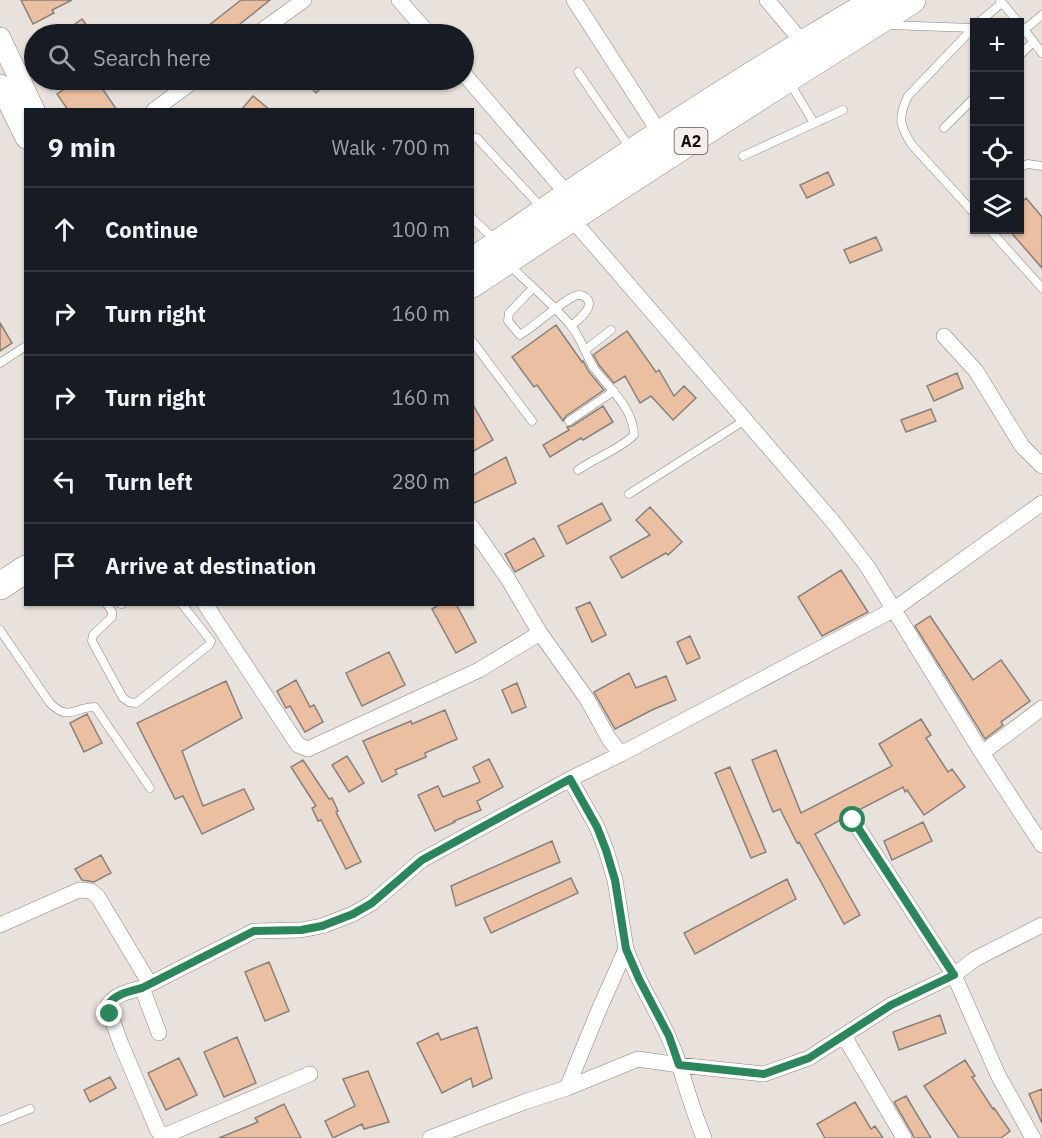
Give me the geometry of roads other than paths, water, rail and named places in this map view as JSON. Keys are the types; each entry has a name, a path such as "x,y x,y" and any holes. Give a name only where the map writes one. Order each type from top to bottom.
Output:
{"highway":[{"name":"A2","path":"502,253 545,211 570,207 633,152 803,43 875,12 912,0"},
{"name":"A2","path":"474,267 502,253 570,207 787,79 875,12"},
{"path":"0,566 24,550"},
{"path":"0,586 24,570"}],"street":[{"path":"271,24 304,0"},
{"path":"399,0 420,24"},
{"path":"574,0 661,135"},
{"path":"767,0 803,43"},
{"path":"0,38 32,108"},
{"path":"0,85 24,134"},
{"path":"474,87 570,207 745,420 834,523 867,566 982,753 1042,845"},
{"path":"157,108 181,90"},
{"path":"944,336 976,371 1022,446 1042,466"},
{"path":"310,1074 161,1135 121,1044 108,1008 114,998 146,986 254,931 301,930 322,926 353,914 372,903 422,860 570,779 893,609 1042,502"},
{"path":"474,529 508,579 540,633 587,699 609,739 621,754"},
{"path":"206,606 298,745 308,749 479,670 540,633"},
{"path":"982,753 1042,708"},
{"path":"570,779 597,827 606,850 615,880 626,949 669,1036 689,1100 704,1138"},
{"path":"853,820 954,975 998,1075 1033,1138"},
{"path":"0,925 79,890 91,891 98,897 146,986 159,1033"},
{"path":"430,1138 567,1088 638,1059 764,1074 809,1058 891,1005 954,975 975,959 1042,925"},
{"path":"567,1088 626,949"},
{"path":"844,1036 904,1138"}],"lane":[{"path":"984,18 1001,1 1015,18"},
{"path":"875,12 970,25"},
{"path":"1024,24 1042,15"},
{"path":"1024,29 1042,53"},
{"path":"970,32 908,96 902,109 900,122 912,145 970,207"},
{"path":"1024,51 1034,42"},
{"path":"578,72 633,152"},
{"path":"787,79 814,123"},
{"path":"944,128 970,103"},
{"path":"743,156 843,110"},
{"path":"474,137 545,211"},
{"path":"1024,166 1042,166"},
{"path":"474,220 532,288 571,326 594,367 631,416 634,435 627,442 578,470"},
{"path":"994,234 1042,288"},
{"path":"532,288 509,313 508,321 520,335 555,309 579,295 583,296 589,304 584,315 571,326"},
{"path":"585,350 610,330"},
{"path":"474,344 532,421"},
{"path":"0,363 24,347"},
{"path":"569,421 614,392"},
{"path":"629,494 745,420"},
{"path":"108,606 112,617 93,635 92,641 123,698 135,703 209,645 211,641 184,606"},
{"path":"0,630 50,703 58,710 67,713 95,707 150,788"},
{"path":"0,1121 30,1109"}]}
